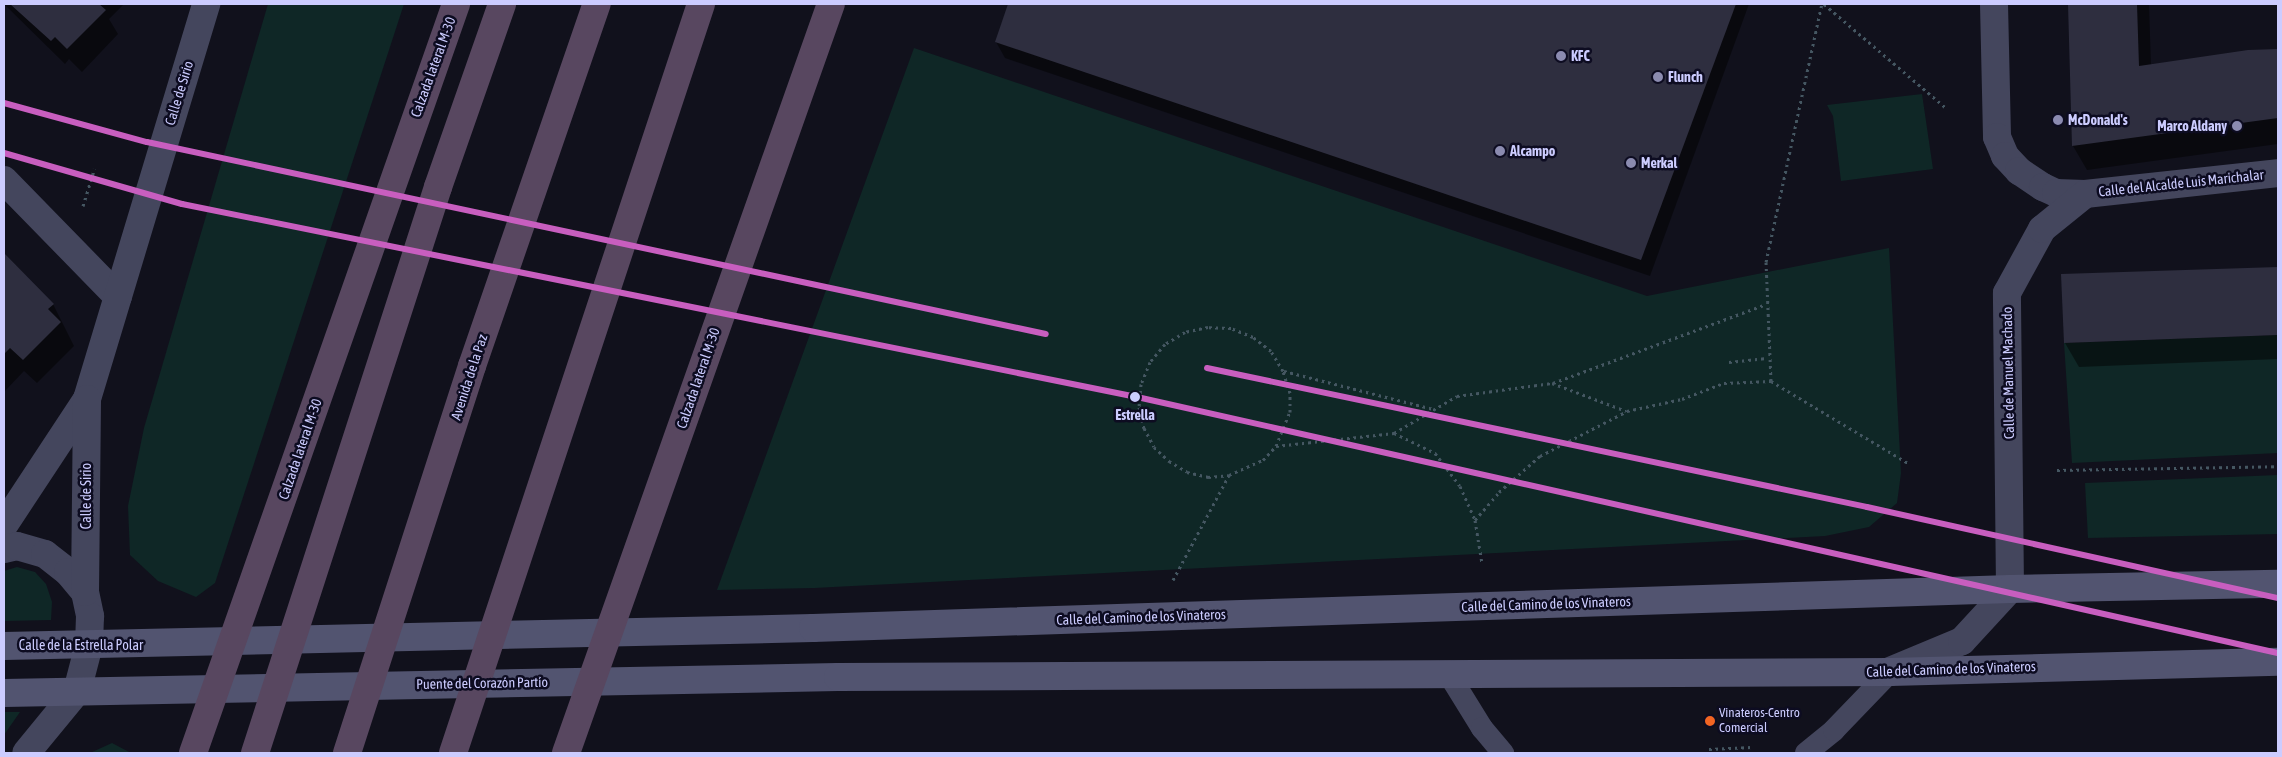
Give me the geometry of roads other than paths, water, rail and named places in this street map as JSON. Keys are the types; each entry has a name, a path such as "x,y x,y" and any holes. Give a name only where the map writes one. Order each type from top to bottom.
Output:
{"highway":[{"name":"Calzada lateral M-30","path":"193,753 456,4"},
{"path":"254,753 438,187 502,4"},
{"name":"Avenida de la Paz","path":"347,753 475,357 597,4"},
{"path":"453,753 701,4"},
{"name":"Calzada lateral M-30","path":"566,753 831,4"}],"main road":[{"name":"Calle del Camino de los Vinateros","path":"158,645 813,628 2010,589 2278,584"},
{"name":"Calle de la Estrella Polar","path":"4,646 158,645"},
{"name":"Calle del Camino de los Vinateros","path":"814,678 1890,672 2278,662"},
{"name":"Puente del Corazón Partío","path":"77,691 814,678"},
{"path":"4,693 77,691"}],"street":[{"name":"Calle de Sirio","path":"26,753 77,691 88,645 90,616 85,592 87,399 206,4"},
{"path":"1994,4 1997,137 2005,156 2043,187 2056,193 2085,194"},
{"name":"Calle del Alcalde Luis Marichalar","path":"2085,194 2278,173"},
{"path":"4,180 118,297"},
{"name":"Calle de Manuel Machado","path":"2010,589 2007,293 2042,229 2085,194"},
{"name":"Calle de Sirio","path":"4,525 87,399"},
{"name":"Calle de Sirio","path":"4,549 17,546 45,554 68,572 85,592"},
{"path":"1890,672 1962,641 2010,589"}],"lane":[{"path":"1806,753 1834,730 1890,672"},
{"path":"1448,673 1482,728 1503,753"}],"place":[{"name":"KFC","path":"1561,56"},
{"name":"Flunch","path":"1658,77"},
{"name":"McDonald's","path":"2058,120"},
{"name":"Marco Aldany","path":"2237,126"},
{"name":"Alcampo","path":"1500,151"},
{"name":"Merkal","path":"1631,163"},
{"name":"Estrella","path":"1135,397"},
{"name":"Vinateros-Centro Comercial","path":"1710,721"}]}
